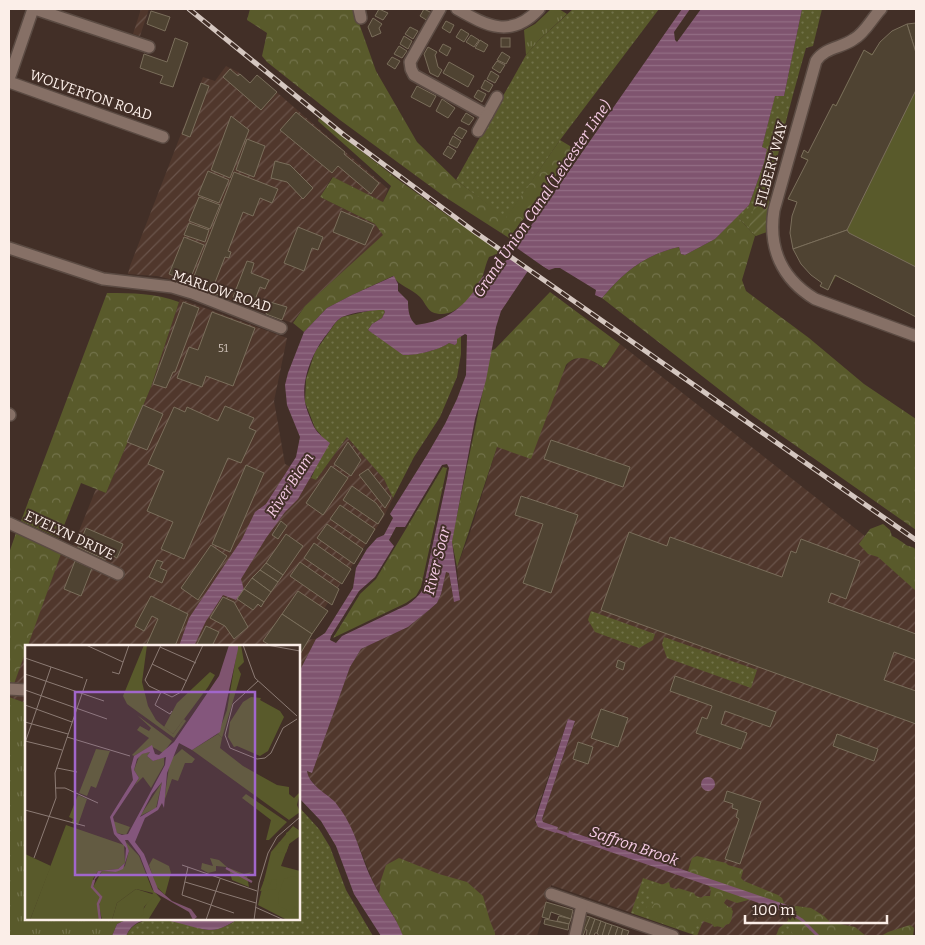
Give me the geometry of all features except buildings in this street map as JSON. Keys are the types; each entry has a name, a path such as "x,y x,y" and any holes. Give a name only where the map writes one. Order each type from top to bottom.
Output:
{"street":[{"path":"9,81 34,9 149,47"},
{"path":"440,9 410,62 411,69 419,79 487,115"},
{"path":"457,9 488,25 501,27 522,23 540,9"},
{"name":"FILBERT WAY","path":"881,9 855,39 828,50 816,60 774,210 773,238 777,256 786,273 807,294 815,299 916,336"},
{"name":"WOLVERTON ROAD","path":"9,81 163,137"},
{"path":"478,131 497,97"},
{"name":"MARLOW ROAD","path":"9,248 103,279 172,287 281,328"},
{"name":"EVELYN DRIVE","path":"9,523 118,574"},
{"path":"9,689 25,690"},
{"path":"551,894 673,936"},
{"path":"575,936 582,905"}],"shaded area":[{"path":"141,9 149,9 140,36 133,34"},
{"path":"226,66 238,72 250,83 257,75 388,189 383,202 332,177 320,197 375,224 384,235 305,306 292,323 186,283 157,276 128,274 203,77 215,81"},
{"path":"180,299 287,338 274,401 285,464 316,480 347,437 384,479 393,498 384,516 304,640 316,639 300,670 300,645 194,645 189,618 179,645 27,645 61,554 73,546 96,489 106,493 151,387"},
{"path":"620,344 916,576 916,923 913,936 699,936 551,885 537,936 403,936 388,906 374,884 354,834 307,775 306,771 312,773 350,667 361,649 408,627 437,603 446,572 449,572 454,601 460,600 457,567 470,533 497,447 561,376 569,362 578,358 587,358 604,368","holes":["568,719 575,722 542,819 543,822 558,827 535,823 535,816","569,831 790,906 788,912 567,837"]},
{"path":"25,653 25,703 9,697"}],"green space":[{"path":"250,9 354,9 376,71 417,142 456,180 506,218 560,140 570,146 572,151 568,160 509,238 445,197 340,120 267,62 262,56 267,33 247,20"},
{"path":"551,9 559,9 567,14 526,55 524,30 535,24"},
{"path":"573,9 659,9 560,140 506,219 456,180 526,55 539,40"},
{"path":"802,9 822,9 813,46 806,48 787,116 776,162 764,232 755,236 737,216 749,205 764,163 762,147 775,95 784,96"},
{"path":"916,23 916,317 836,276 828,290 820,286 822,283 804,266 797,257 793,247 791,226 797,202 788,199 808,161 801,157 804,150 809,153 833,104 836,105 864,50 872,54 891,33 909,24"},
{"path":"319,118 396,178 497,248 500,253 489,257 480,282 470,298 456,310 440,314 432,312 420,297 399,283 393,276 327,308 304,332 293,323 305,306 383,235 375,224 320,197 333,177 383,202 391,186 318,121"},
{"path":"756,199 770,202 767,232 756,236 749,227"},
{"path":"737,216 755,236 742,280 746,291 809,338 864,384 916,419 916,530 752,415 602,298 618,280 645,260 679,247 681,254 685,255 715,239"},
{"path":"550,292 620,344 604,368 595,362 580,358 566,365 531,459 497,447 457,567 452,542 453,534 491,351"},
{"path":"107,293 152,295 179,302 151,387 106,493 81,483 59,538 21,521"},
{"path":"373,310 384,310 385,312 382,318 372,324 368,330 403,354 427,352 449,343 455,345 461,335 461,354 457,377 440,417 414,457 393,498 384,479 347,437 316,480 311,478 314,472 321,435 315,428 305,402 306,379 315,352 336,322 342,317"},
{"path":"443,467 447,468 421,587 416,596 406,603 333,638 360,594 376,579"},
{"path":"883,524 890,530 892,536 916,550 916,591 878,557 868,554 859,544 870,529"},
{"path":"16,533 61,554 28,645 25,645 25,654 14,684 9,684 9,553"},
{"path":"591,611 655,634 653,640 639,648 595,632 588,620"},
{"path":"664,637 757,670 751,688 667,658 662,644"},
{"path":"9,697 25,703 25,920 126,920 117,924 112,936 9,936"},
{"path":"300,808 319,829 330,847 346,890 373,936 126,936 131,928 146,920 173,921 207,930 224,927 236,920 300,920"},
{"path":"697,856 742,869 741,878 744,881 778,895 784,903 781,906 763,904 752,899 737,903 726,899 724,903 733,911 729,924 714,927 709,919 698,918 693,929 685,931 678,929 676,924 662,923 654,916 647,915 645,911 647,906 652,907 654,904 648,890 655,884 661,885 669,882 671,890 678,888 694,893 700,899 704,896 710,896 711,889 707,884 688,871 692,858"},
{"path":"399,858 439,874 467,882 483,896 495,936 403,936 395,918 379,894 386,865"},
{"path":"643,878 732,908 727,923 723,928 703,921 697,936 631,913"},
{"path":"796,906 811,908 830,922 855,927 866,936 793,936 788,919 791,908"},
{"path":"801,910 846,936 776,936 779,928"},
{"path":"910,925 914,928 913,936 881,936 888,932"}],"water":[{"path":"682,9 690,9 674,32 677,42 701,9 802,9 784,96 775,96 762,147 767,149 764,163 749,205 715,239 685,255 681,254 679,247 645,260 618,280 602,298 595,295 596,290 560,268 549,270 534,262 501,311 486,380 475,419 452,542 460,600 454,602 449,573 446,572 437,603 408,627 361,649 350,667 312,773 307,771 311,780 335,802 346,818 354,833 373,882 397,922 403,936 381,936 354,894 336,846 321,821 300,799 300,670 316,639 325,633 353,588 356,568 367,549 377,538 384,535 393,518 390,514 445,424 466,375 467,335 465,334 457,339 455,345 449,343 427,352 403,355 368,330 372,324 382,318 384,310 352,314 342,317 335,323 317,349 309,366 304,393 306,408 314,427 330,443 298,499 285,512 266,538 241,579 244,590 236,600 223,595 206,621 194,645 179,645 189,618 242,539 255,512 266,504 296,457 300,437 287,405 285,385 304,332 327,308 394,276 398,284 398,291 408,301 409,314 412,320 416,325 425,324 449,315 456,310 490,271 507,260","holes":["447,464 449,468 423,589 407,605 342,636 336,643 330,640 359,591 375,577 394,546 389,540 396,527 405,527 442,465"]},
{"path":"568,719 575,721 542,819 543,822 558,827 556,833 538,827 535,820"},
{"path":"705,777 711,777 715,784 711,791 705,791 701,787 701,781"},
{"path":"569,831 790,906 788,913 567,837"},
{"path":"126,920 147,920 133,926 126,936 112,936 117,924"},
{"path":"164,920 236,920 224,927 213,930"}],"pier":[{"path":"514,246 551,272 548,273 535,265 530,273 507,256"}],"waterway":[{"name":"Saffron Brook","path":"554,830 572,836"},
{"name":"Saffron Brook","path":"786,910 802,920 818,936"}],"railway":[{"path":"189,9 344,135 475,232 916,540"}],"water label":[{"name":"Grand Union Canal (Leicester Line)","path":"542,199"},
{"name":"River Biam","path":"290,485"},
{"name":"River Soar","path":"437,561"}]}
